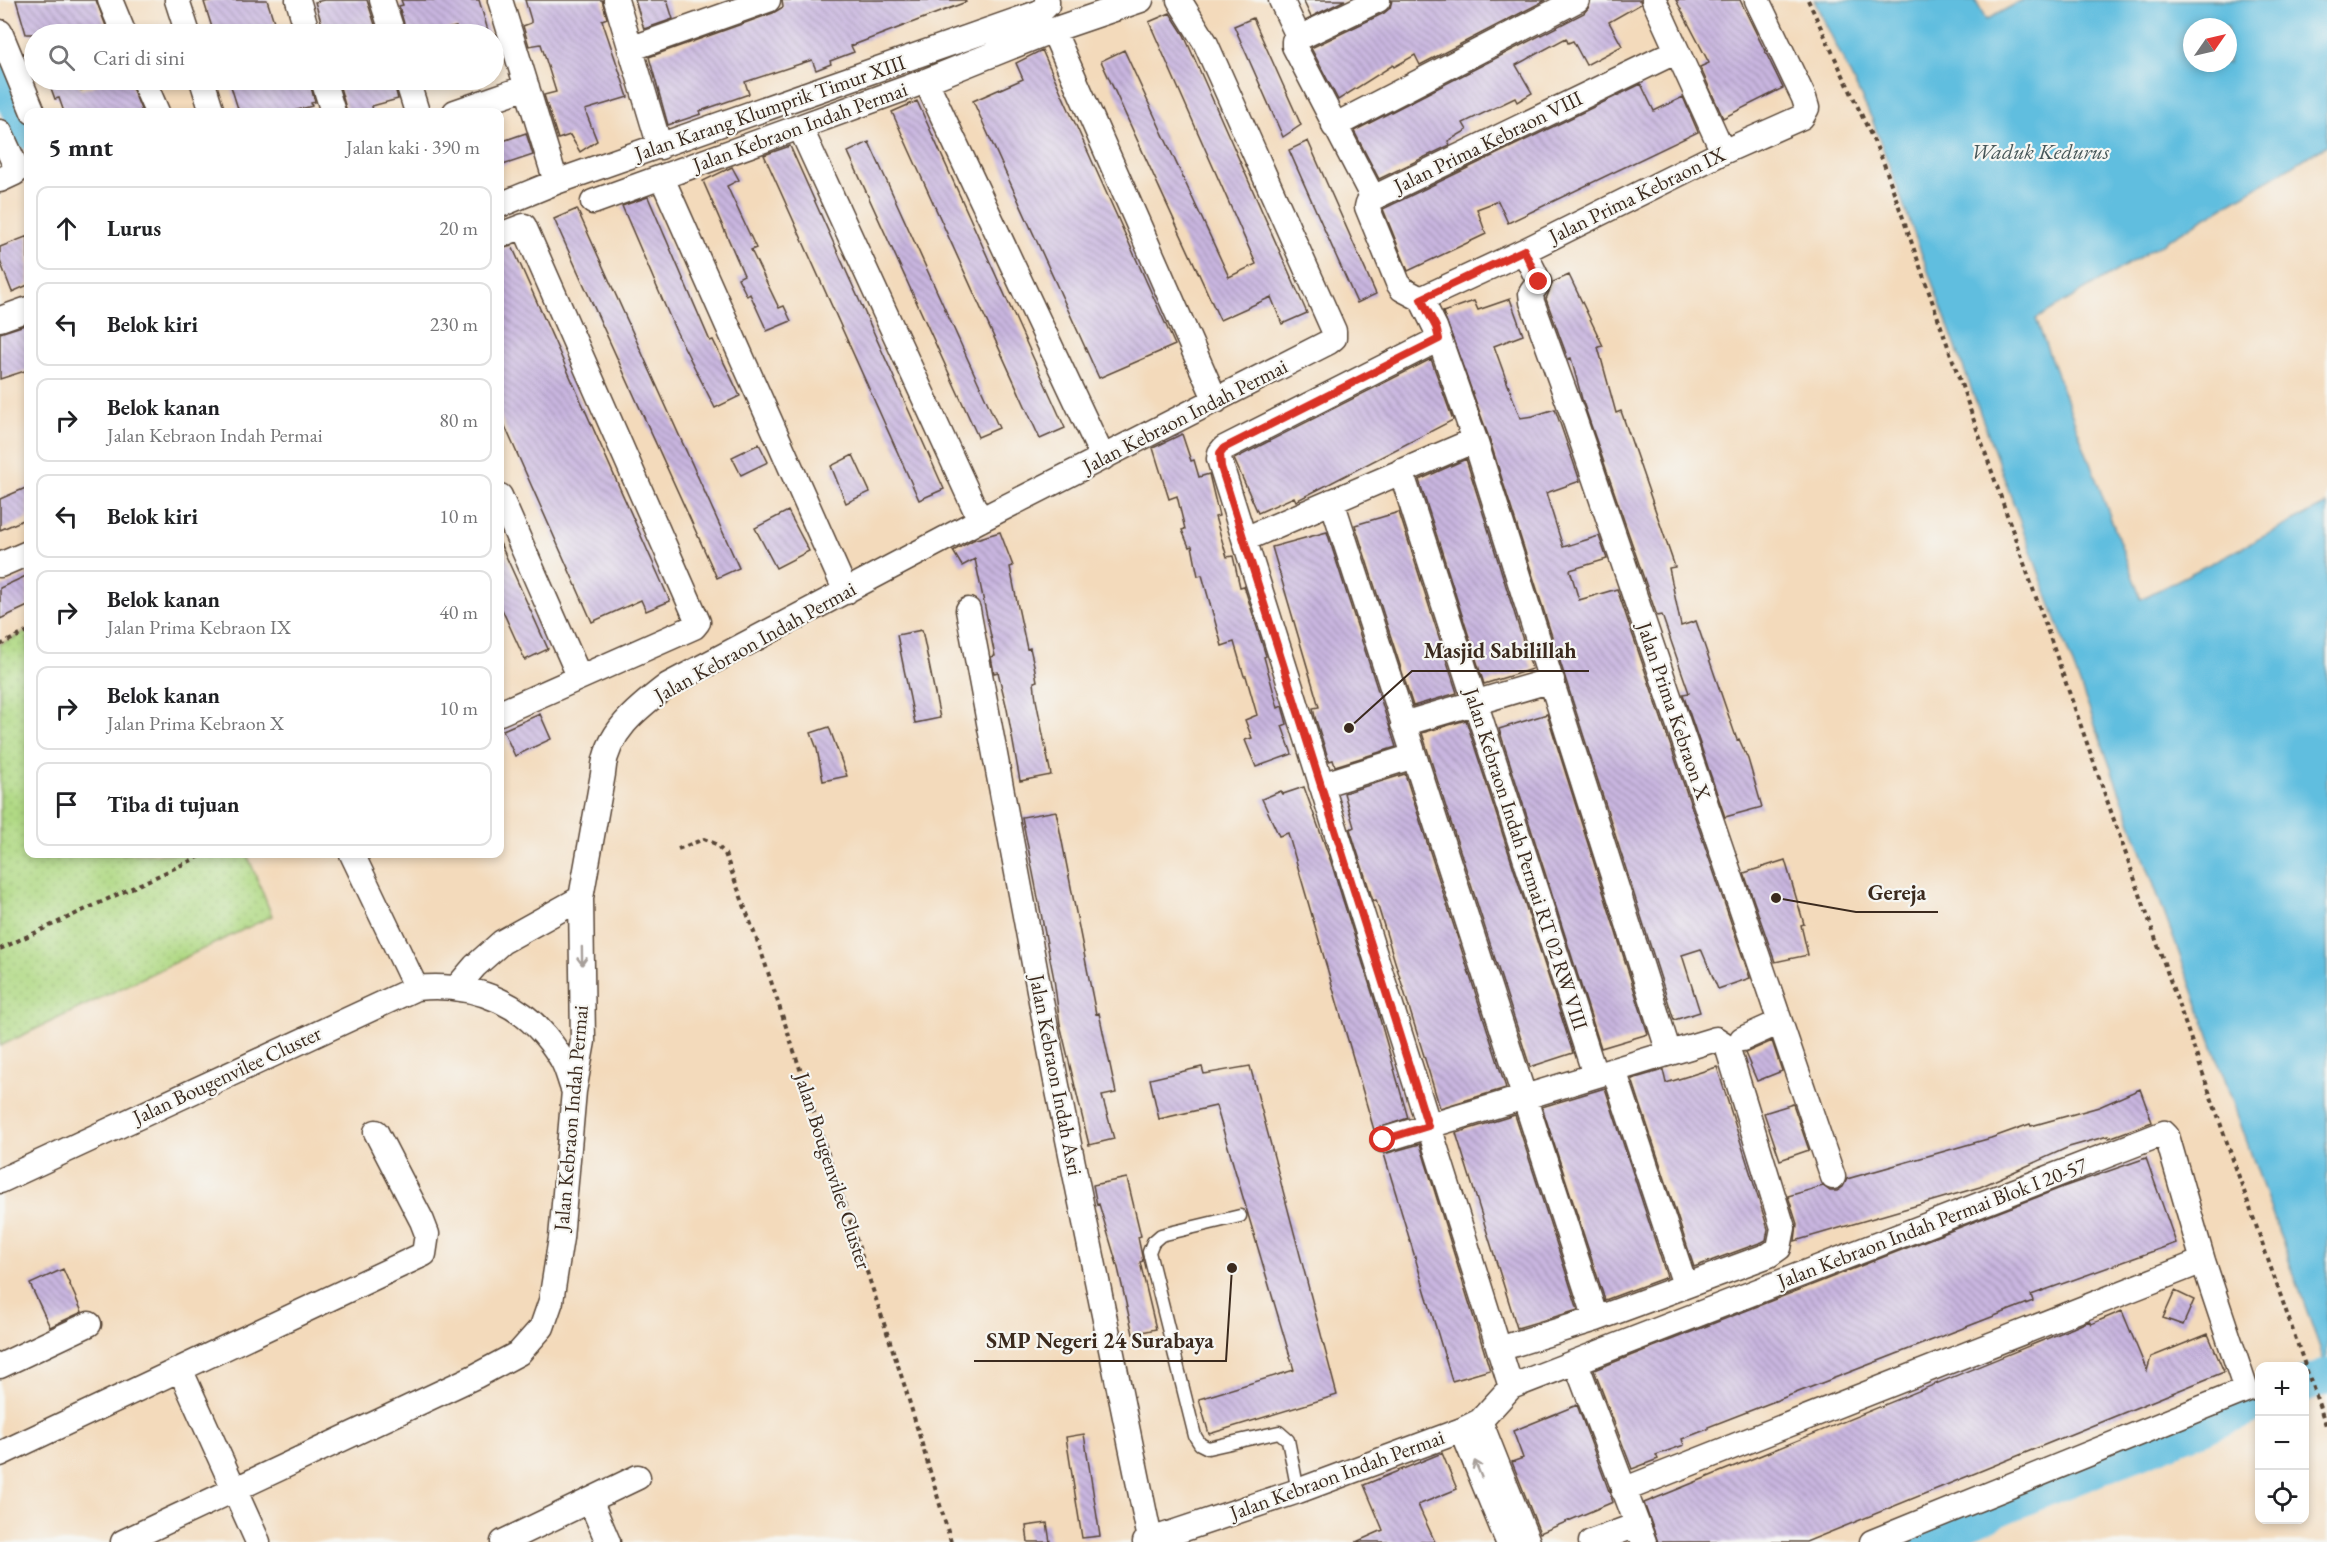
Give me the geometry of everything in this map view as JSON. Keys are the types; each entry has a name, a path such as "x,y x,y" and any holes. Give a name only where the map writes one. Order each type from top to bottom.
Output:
{"street":[{"path":"110,0 120,24"},
{"path":"177,0 185,24"},
{"path":"298,0 305,24"},
{"path":"382,0 390,24"},
{"path":"500,0 556,182"},
{"path":"616,0 660,147"},
{"path":"630,48 712,10 768,0"},
{"name":"Jalan Kebraon Indah Permai","path":"593,202 926,81 1047,14 1141,0"},
{"name":"Jalan Kebraon Indah Permai","path":"123,1542 476,1376 519,1353 542,1327 551,1301 561,1238 574,1091 583,1041 581,898 604,765 627,718 668,685 980,520 1329,342 1335,334 1205,42 1179,0"},
{"path":"1281,0 1299,38 1378,0"},
{"path":"1334,126 1577,0"},
{"path":"1654,0 1723,152"},
{"name":"Jalan Prima Kebraon IX","path":"1431,319 1723,152 1802,117 1807,108 1804,98 1757,0"},
{"path":"1047,14 1216,401"},
{"name":"Jalan Karang Klumprik Timur XIII","path":"504,203 556,182 1047,14"},
{"path":"0,32 31,108"},
{"name":"Jalan Prima Kebraon VIII","path":"1299,38 1294,41 1294,46 1373,198 1677,51"},
{"path":"926,81 1103,458"},
{"path":"466,108 527,87"},
{"path":"147,90 155,108"},
{"path":"205,90 211,108"},
{"path":"325,90 332,108"},
{"path":"410,90 416,108"},
{"path":"800,127 980,520"},
{"path":"0,132 17,170 0,180"},
{"path":"662,178 846,592"},
{"path":"1373,198 1368,203 1368,213 1402,290 1431,319 1475,440 1669,1053"},
{"path":"504,234 524,226 698,618 697,625 694,627 504,711"},
{"name":"Jalan Prima Kebraon X","path":"1530,263 1539,284 1531,293 1532,302 1574,418 1833,1177"},
{"path":"0,319 24,310"},
{"path":"1431,319 1224,448 1219,459 1511,1388"},
{"path":"1245,539 1475,440"},
{"name":"Jalan Kebraon Indah Permai RT 02 RW VIII","path":"1401,471 1476,703 1605,1073 1685,1285"},
{"path":"1332,501 1596,1319"},
{"path":"504,505 579,676"},
{"path":"0,565 24,555"},
{"name":"Jalan Kebraon Indah Asri","path":"968,610 1058,1087 1148,1541"},
{"path":"1403,724 1552,680"},
{"path":"1321,784 1414,756"},
{"path":"361,871 416,988"},
{"path":"458,987 475,966 502,942 581,898"},
{"name":"Jalan Bougenvilee Cluster","path":"0,1181 416,988 458,987 489,995 519,1011 543,1033 562,1060 574,1091"},
{"path":"1742,1038 1780,1022"},
{"path":"1383,1140 1716,1039 1722,1041 1729,1051 1783,1228 1779,1248 1769,1255 1596,1319 1499,1349"},
{"path":"0,1454 424,1254 427,1234 376,1132"},
{"name":"Jalan Kebraon Indah Permai Blok I 20-57","path":"1576,1363 2164,1133 2167,1136 2204,1261"},
{"path":"1623,1490 2204,1261 2246,1388 2244,1392 1872,1542"},
{"path":"0,1366 89,1324"},
{"path":"1471,1426 1511,1388 1576,1363 1640,1533 1591,1542"},
{"path":"180,1369 258,1542"},
{"name":"Jalan Kebraon Indah Permai","path":"1148,1541 1299,1491 1471,1426 1500,1497 1528,1542"},
{"path":"503,1542 638,1477"},
{"name":"Jalan Kebraon Indah Permai","path":"1500,1497 1508,1542"},
{"path":"590,1500 608,1542"}],"lane":[{"path":"1240,1216 1161,1235 1153,1242 1149,1252 1195,1436 1200,1444 1208,1448 1279,1432 1284,1434 1288,1440 1299,1491"}],"path":[{"path":"1808,0 1883,161 2327,1428"},
{"path":"0,645 24,634"},
{"name":"Jalan Bougenvilee Cluster","path":"678,849 704,839 716,844 725,854 761,951 905,1387 951,1542"},
{"path":"0,949 196,858"}],"green space":[{"path":"24,633 24,858 249,858 272,916 0,1046 0,644"}],"water":[{"name":"Waduk Kedurus","path":"1814,0 1975,0 1986,20 2023,0 2327,0 2327,145 2036,319 2141,599 2327,504 2327,1368 2208,1032 1872,119"}],"building":[{"path":"16,0 96,0 105,24 24,24 24,27"},
{"path":"267,0 275,24 211,24 204,2"},
{"path":"367,0 375,24 322,24 315,2"},
{"path":"401,0 479,0 486,24 404,24 399,6 403,5"},
{"path":"525,0 602,0 607,18 602,20 628,97 585,110 597,141 580,152 570,135 558,139 544,95 556,92 541,44 529,46 523,26 531,23 531,20"},
{"path":"635,0 667,0 673,19 644,29"},
{"path":"782,0 965,0 966,2 851,46 854,52 830,61 831,64 816,70 812,60 745,82 749,94 668,125 649,57 773,13 783,7"},
{"path":"1303,0 1345,0 1311,17"},
{"path":"1392,0 1546,0 1420,65 1415,55 1394,67 1393,65 1338,100 1311,48 1384,13 1390,8"},
{"path":"1591,0 1640,0 1641,4 1609,22 1622,46 1586,65 1573,41 1568,43 1566,38 1516,65 1532,93 1517,102 1515,98 1463,123 1467,130 1448,141 1450,145 1379,179 1354,131 1584,13"},
{"path":"1676,0 1740,0 1783,88 1723,118 1700,67 1709,63"},
{"path":"1170,13 1184,35 1307,313 1282,324 1271,297 1220,320 1101,61 1124,50 1229,277 1256,264 1149,22"},
{"path":"1253,18 1301,125 1283,137 1234,26"},
{"path":"1042,50 1175,345 1099,378 973,101 1023,79 1016,63"},
{"path":"1641,84 1654,111 1683,97 1698,132 1508,223 1498,201 1477,209 1486,234 1408,271 1383,209"},
{"path":"52,90 133,90 140,108 63,108 59,98 55,99"},
{"path":"232,90 312,90 315,102 311,103 312,106 305,108 238,108"},
{"path":"341,90 396,90 398,99 372,106 372,108 346,108"},
{"path":"917,101 1065,428 1040,439 892,112"},
{"path":"526,133 533,155 504,165 504,141"},
{"path":"1308,141 1376,294 1357,303 1289,150"},
{"path":"869,142 999,428 978,437 848,152"},
{"path":"790,146 944,489 919,500 764,155"},
{"path":"732,167 739,180 727,186 756,248 751,250 779,308 784,306 791,321 767,331 750,294 747,296 738,278 744,275 703,181"},
{"path":"648,197 710,341 713,340 740,396 715,408 675,329 622,206"},
{"path":"577,209 739,568 717,578 554,219"},
{"path":"24,238 24,287 12,292 0,261 0,247"},
{"path":"512,246 670,601 646,611 641,600 592,622 504,424 504,248"},
{"path":"1569,275 1603,346 1598,347 1616,413 1621,411 1675,567 1669,568 1681,626 1696,621 1737,740 1739,739 1748,759 1762,807 1725,817 1683,694 1689,693 1662,615 1657,616 1582,399 1571,358 1568,359 1546,299 1553,282"},
{"path":"1510,299 1523,335 1494,346 1520,418 1555,409 1580,481 1546,493 1563,547 1599,536 1607,559 1570,570 1579,600 1617,589 1750,978 1718,989 1701,949 1682,955 1700,1012 1674,1020 1488,435 1443,312 1474,301 1478,310"},
{"path":"24,325 24,371 0,379 0,333"},
{"path":"1431,359 1453,420 1296,501 1294,497 1258,513 1234,459"},
{"path":"1182,434 1199,477 1209,474 1219,516 1215,517 1227,557 1233,556 1240,587 1244,586 1266,656 1264,657 1278,708 1282,706 1287,724 1282,726 1292,754 1256,767 1245,740 1252,738 1245,720 1257,715 1246,676 1244,676 1234,642 1222,646 1202,575 1198,576 1192,546 1189,547 1182,530 1185,529 1177,496 1169,499 1153,448"},
{"path":"759,444 768,462 741,475 732,457"},
{"path":"853,455 870,492 846,503 831,466"},
{"path":"1466,459 1532,669 1484,684 1419,480"},
{"path":"24,489 24,520 0,530 0,499"},
{"path":"788,511 809,551 776,568 755,528"},
{"path":"1399,512 1457,693 1413,706 1355,525"},
{"path":"1000,532 1013,566 1010,567 1018,607 1027,649 1030,648 1034,665 1037,681 1034,682 1036,700 1051,775 1020,781 1007,709 998,672 994,673 991,657 995,656 975,559 962,566 953,551 973,540"},
{"path":"1327,532 1396,747 1335,766 1333,760 1329,761 1315,717 1313,708 1319,707 1272,547"},
{"path":"504,552 548,649 525,660 504,614"},
{"path":"24,577 24,608 0,619 0,588"},
{"path":"922,630 940,718 915,723 897,635"},
{"path":"540,714 551,739 515,756 504,730"},
{"path":"1547,714 1648,1034 1601,1048 1499,729"},
{"path":"1466,720 1573,1053 1530,1067 1422,733"},
{"path":"829,727 847,776 823,781 817,749 811,733"},
{"path":"1405,774 1506,1088 1440,1108 1376,900 1373,901 1350,829 1354,827 1344,793"},
{"path":"1304,787 1331,862 1375,1002 1408,1118 1374,1130 1288,833 1279,836 1262,799 1281,791 1283,794"},
{"path":"1056,811 1096,1014 1099,1013 1116,1093 1102,1096 1114,1139 1089,1145 1060,1024 1054,979 1022,817"},
{"path":"1785,860 1804,924 1801,925 1808,955 1775,962 1744,873"},
{"path":"1772,1041 1782,1071 1757,1081 1745,1053"},
{"path":"1250,1066 1337,1395 1209,1434 1199,1399 1294,1370 1216,1106 1159,1119 1150,1079 1202,1067 1204,1074"},
{"path":"1717,1067 1768,1229 1766,1240 1694,1267 1632,1079 1663,1070 1666,1083"},
{"path":"1605,1088 1667,1277 1605,1300 1542,1107"},
{"path":"2140,1089 2152,1122 2109,1138 2108,1136 2069,1147 1980,1187 1795,1241 1797,1224 1788,1196 1823,1186 1830,1191 1837,1191 1843,1187 1847,1179 1991,1138 2030,1124 2031,1126 2099,1107"},
{"path":"1793,1104 1809,1150 1780,1160 1764,1113"},
{"path":"1515,1115 1578,1310 1517,1328 1456,1133"},
{"path":"1420,1144 1490,1370 1452,1381 1384,1154"},
{"path":"2146,1158 2176,1243 2031,1295 2033,1301 1708,1427 1708,1429 1682,1439 1684,1445 1656,1455 1658,1459 1632,1469 1594,1370 2063,1187"},
{"path":"1127,1178 1141,1236 1138,1237 1143,1261 1140,1262 1156,1329 1133,1334 1118,1268 1099,1204 1097,1205 1093,1185"},
{"path":"63,1269 82,1312 50,1327 30,1284"},
{"path":"2175,1291 2194,1300 2183,1325 2163,1318"},
{"path":"2122,1311 2147,1371 2151,1357 2208,1334 2224,1372 1806,1542 1658,1542 1644,1503 2089,1321 2091,1324"},
{"path":"1577,1405 1613,1502 1540,1533 1512,1462 1523,1458 1513,1431"},
{"path":"1084,1434 1100,1536 1082,1538 1066,1437"},
{"path":"1442,1453 1457,1489 1418,1505 1435,1542 1356,1542 1383,1530 1364,1485"},
{"path":"1047,1523 1050,1542 1028,1542 1026,1526"}],"waterway":[{"path":"0,65 24,122"},
{"path":"2309,1383 2327,1376"},
{"path":"1921,1542 2042,1490 2255,1405"}],"place":[{"name":"Masjid Sabilillah","path":"1349,728"},
{"name":"Gereja","path":"1776,898"},
{"name":"SMP Negeri 24 Surabaya","path":"1232,1268"}],"route":[{"path":"1383,1140 1428,1126 1221,467 1220,453 1224,448 1439,339 1436,327 1421,299 1524,250 1539,282"}]}
